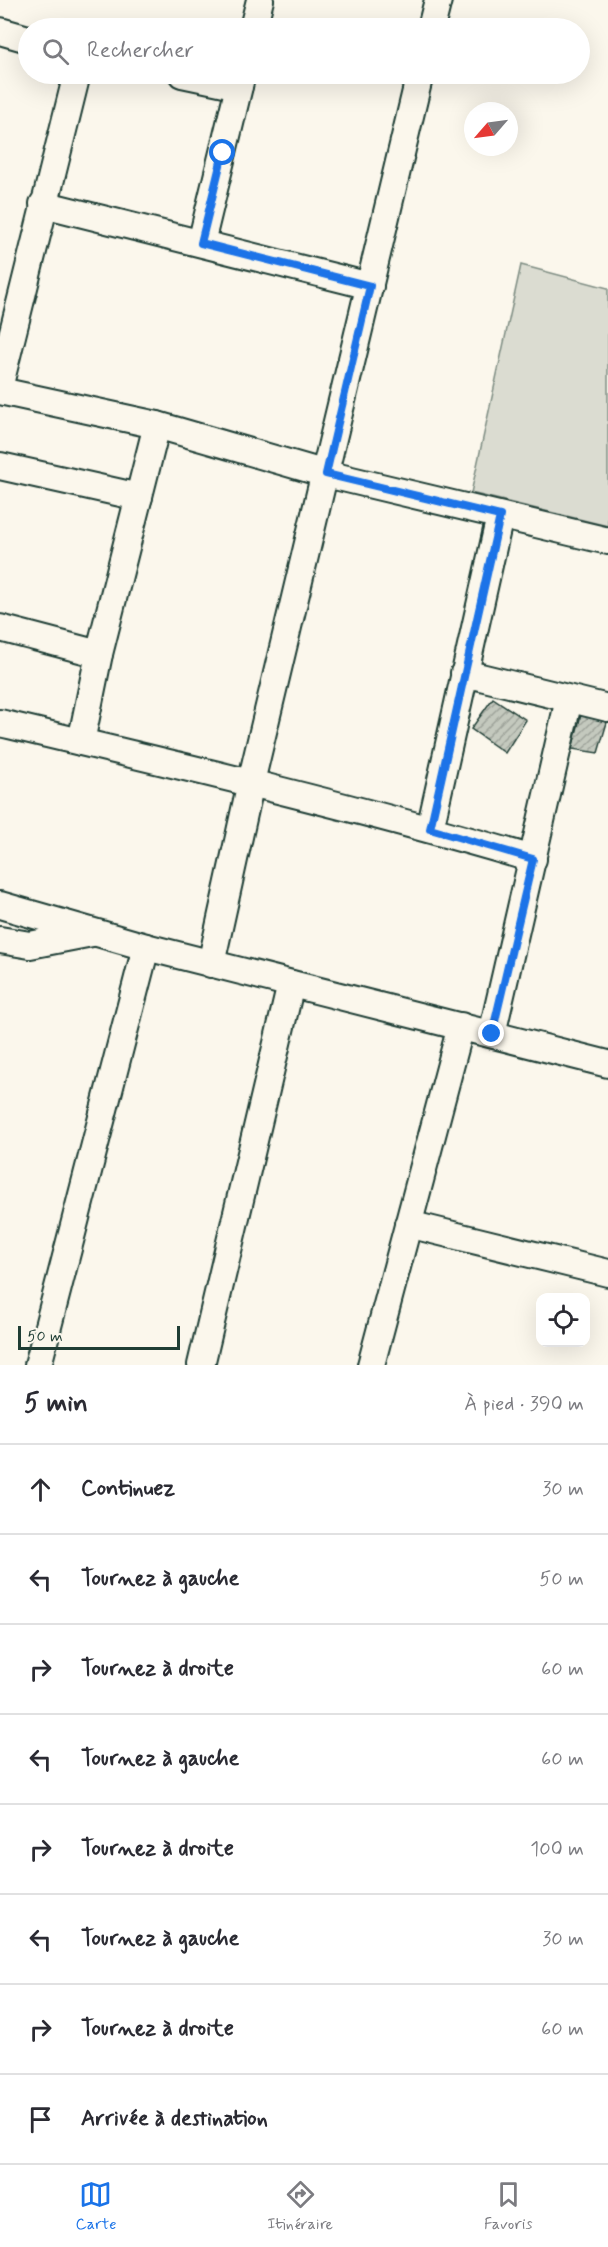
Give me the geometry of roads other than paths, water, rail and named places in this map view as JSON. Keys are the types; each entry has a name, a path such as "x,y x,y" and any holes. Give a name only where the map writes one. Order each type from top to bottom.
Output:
{"street":[{"path":"256,18 260,0"},
{"path":"434,18 438,0"},
{"path":"0,31 18,36"},
{"path":"0,384 74,84"},
{"path":"201,243 240,84"},
{"path":"211,964 251,782 418,84"},
{"path":"44,204 370,286"},
{"path":"0,391 157,425 326,474 608,541"},
{"path":"81,742 99,654 157,425"},
{"path":"0,466 139,497"},
{"path":"430,829 500,516"},
{"path":"0,628 99,654"},
{"path":"464,673 608,708"},
{"path":"492,1034 569,699"},
{"path":"0,723 251,782 430,829 533,859"},
{"path":"0,905 211,964 608,1064"},
{"path":"0,940 30,945 95,932"},
{"path":"38,1365 146,947"},
{"path":"201,1365 291,984"},
{"path":"371,1365 461,1026"},
{"path":"408,1224 608,1273"}]}
